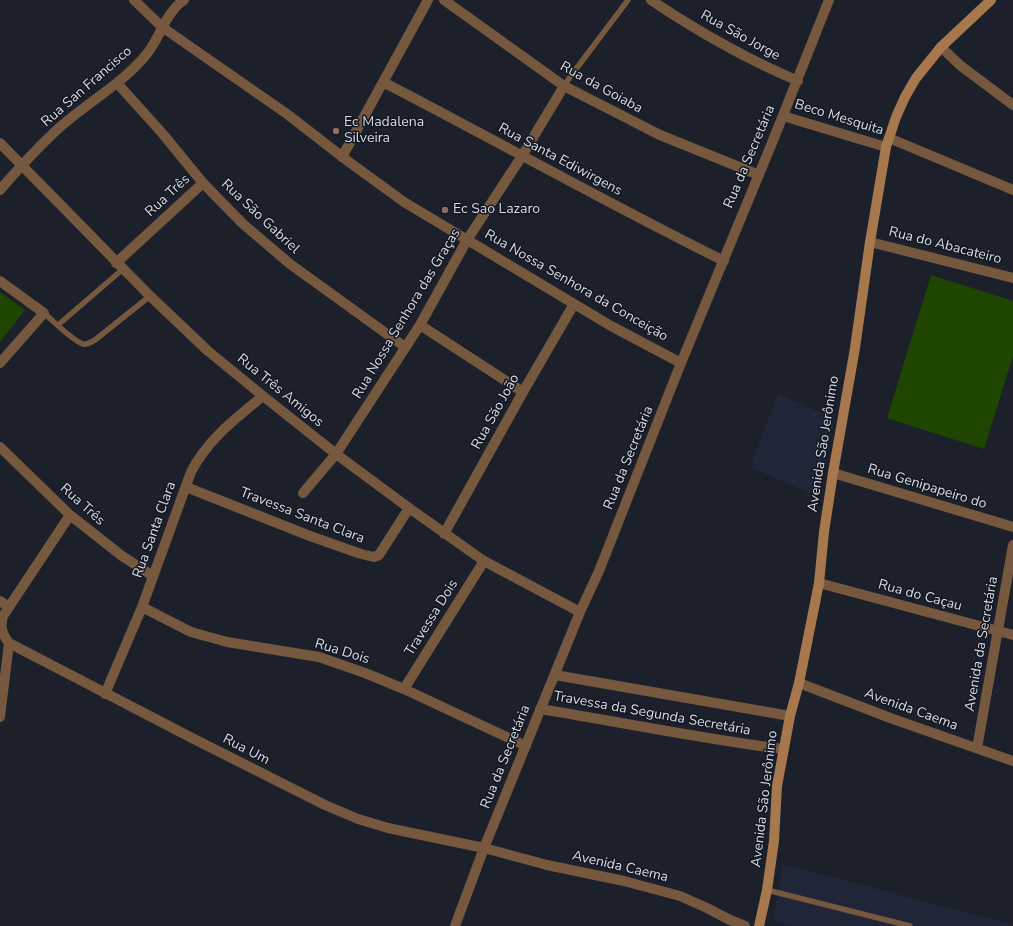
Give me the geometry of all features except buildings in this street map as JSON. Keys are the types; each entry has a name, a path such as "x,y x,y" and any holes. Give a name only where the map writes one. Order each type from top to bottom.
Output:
{"main road":[{"name":"Avenida São Jerônimo","path":"759,926 767,890 774,842 777,786 783,749 799,683 819,582 824,532 833,473 855,348 870,242 888,143 905,97 916,78 941,48 991,0"}],"street":[{"name":"Rua Nossa Senhora da Conceição","path":"134,0 162,27 281,110 404,202 611,326 681,363"},
{"name":"Rua San Francisco","path":"0,190 22,165 59,128 117,83 146,55 173,10 184,0"},
{"path":"342,157 428,0"},
{"name":"Rua da Goiaba","path":"444,0 564,86 660,134 759,175"},
{"name":"Rua São Jorge","path":"651,0 670,13 773,71 798,81"},
{"name":"Rua da Secretária","path":"455,926 484,848 540,709 580,612 599,571 681,363 798,81 829,0"},
{"path":"941,48 961,66 1013,105"},
{"name":"Rua Santa Ediwirgens","path":"383,82 658,228 724,261"},
{"name":"Rua São Gabriel","path":"117,83 162,133 203,183 242,222 290,264 405,347"},
{"name":"Rua Nossa Senhora das Graças","path":"303,493 336,454 420,324 467,240 522,156 564,86"},
{"name":"Beco Mesquita","path":"783,116 888,143"},
{"path":"888,143 1013,190"},
{"name":"Rua Três Amigos","path":"0,144 150,296 208,351 262,396 336,454 444,534 484,561 580,612"},
{"name":"Rua Três","path":"119,266 203,183"},
{"name":"Rua do Abacateiro","path":"870,242 1013,278"},
{"path":"0,281 44,313 0,363"},
{"name":"Rua São João","path":"444,534 574,304"},
{"path":"420,324 523,392"},
{"name":"Rua Santa Clara","path":"105,694 142,607 186,487 200,456 231,422 262,396"},
{"name":"Rua Três","path":"0,447 70,515 122,556 153,576"},
{"name":"Rua Genipapeiro do","path":"833,473 1013,527"},
{"name":"Travessa Santa Clara","path":"186,487 310,536 361,554 374,557 380,555 409,508"},
{"path":"0,717 9,643 4,636 1,626 3,616 70,515"},
{"name":"Avenida da Secretária","path":"977,748 1013,545"},
{"name":"Travessa Dois","path":"404,689 484,561"},
{"name":"Rua do Caçau","path":"819,582 997,632 1013,635"},
{"path":"0,601 9,607"},
{"name":"Rua Dois","path":"142,607 191,632 227,642 318,657 365,673 404,689 526,746"},
{"name":"Rua Um","path":"9,643 105,694 325,805 358,819 388,828 484,848"},
{"name":"Travessa da Segunda Secretária","path":"555,675 790,716"},
{"name":"Avenida Caema","path":"799,683 893,720 977,748 1013,762"},
{"name":"Travessa da Segunda Secretária","path":"540,709 714,740 783,749"},
{"name":"Avenida Caema","path":"484,848 547,865 624,881 680,896 745,926"}],"lane":[{"path":"564,86 628,0"},
{"path":"58,325 119,266"},
{"path":"44,313 81,344 87,344 95,340 150,296"},
{"path":"767,890 910,926"}],"shaded area":[{"path":"778,394 834,418 819,497 750,467"},
{"path":"783,864 1013,926 793,926 773,920"}],"green space":[{"path":"931,275 1013,301 1013,356 984,449 887,418"},
{"path":"0,292 25,310 0,342"}],"place":[{"name":"Ec Madalena Silveira","path":"336,131"},
{"name":"Ec Sao Lazaro","path":"445,210"}]}
